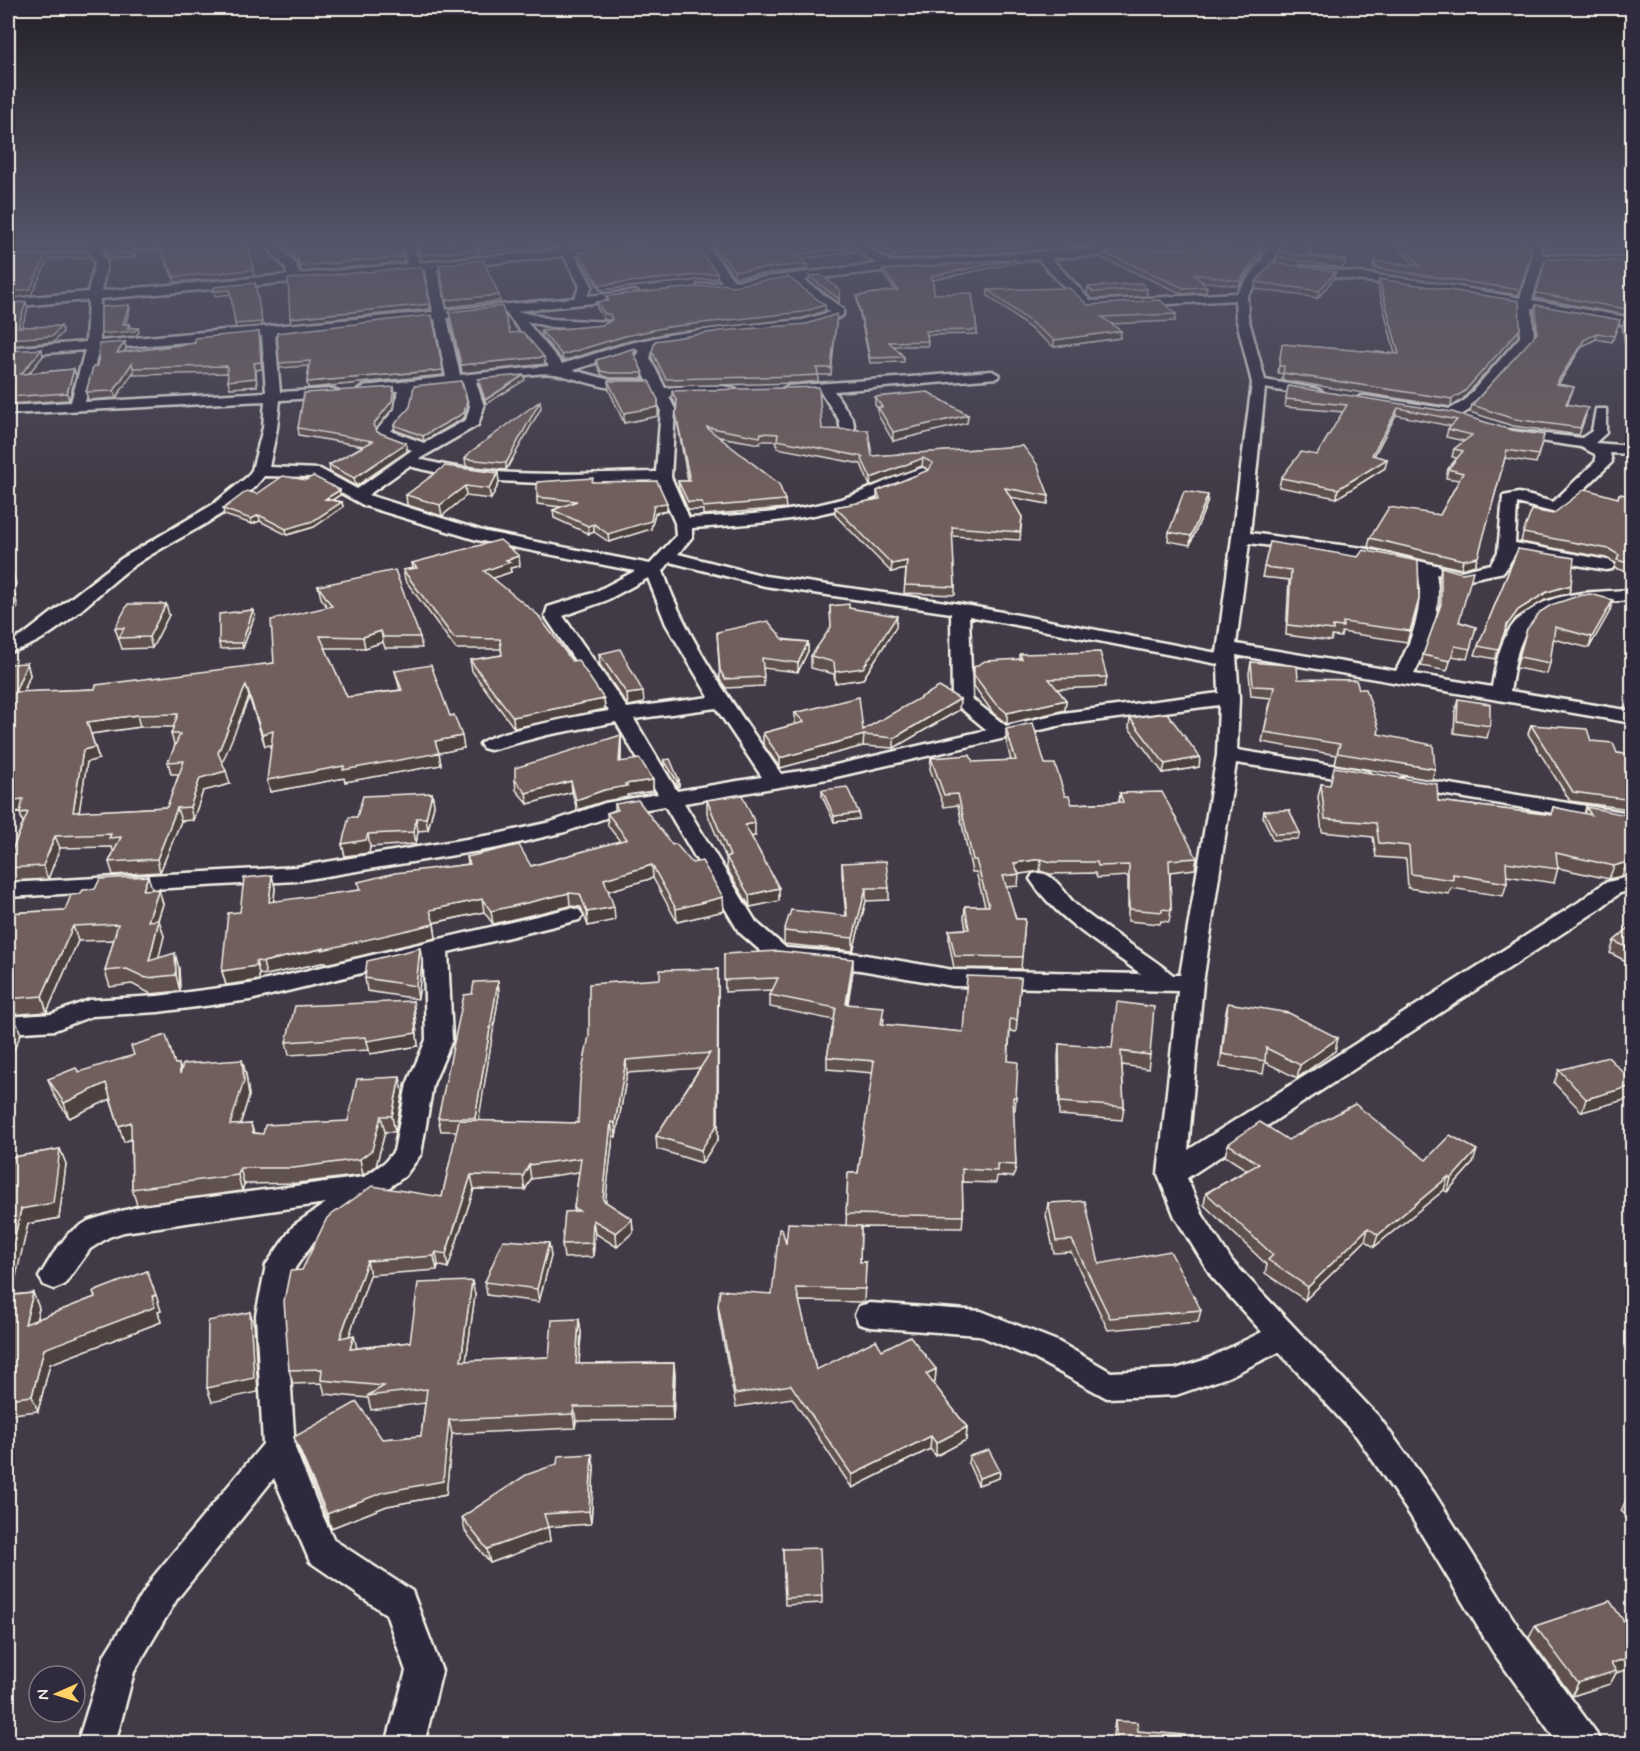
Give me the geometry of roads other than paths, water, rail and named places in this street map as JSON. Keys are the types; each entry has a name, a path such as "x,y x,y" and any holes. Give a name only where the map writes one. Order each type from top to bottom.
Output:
{"street":[{"path":"77,405 93,346 93,324"},
{"path":"8,352 347,324"},
{"path":"358,495 413,457 473,422 477,406 461,379 443,324"},
{"path":"520,324 556,369 610,384 749,393"},
{"path":"554,324 648,344 704,331 806,324"},
{"path":"601,324 613,337"},
{"path":"1244,324 1259,383 1225,654 1229,698 1227,755 1191,983 1172,1174 1189,1217 1222,1269 1368,1427 1422,1504 1506,1640 1582,1743"},
{"path":"1453,414 1468,404 1524,343 1527,324"},
{"path":"8,647 29,640 42,631 127,563 218,508 241,491 260,471 266,455 273,395 268,332"},
{"path":"8,410 406,386 556,369 591,362 613,337"},
{"path":"648,344 643,358 668,409 663,477 683,523 684,537 657,566 599,597 554,611 554,616 559,627 621,714 747,927 761,937 778,955 860,962 953,978 1191,983"},
{"path":"769,392 992,375"},
{"path":"1259,383 1330,395"},
{"path":"406,386 402,410 383,431 384,434 421,447 413,457"},
{"path":"825,387 846,420 848,431"},
{"path":"1351,398 1453,414 1474,421"},
{"path":"1589,445 1599,432 1601,412"},
{"path":"1501,430 1632,450"},
{"path":"1241,537 1363,553 1426,566 1460,576 1490,571 1498,568 1506,552 1509,500 1515,498 1550,508 1557,507 1604,462 1602,452 1589,445"},
{"path":"413,457 451,473 534,478 663,477"},
{"path":"260,471 315,472 371,503 483,536 657,566 960,609 1225,654 1500,694 1632,717"},
{"path":"683,523 785,515 847,503 908,476 923,473"},
{"path":"1506,552 1512,548 1522,548 1606,566"},
{"path":"657,566 658,587 677,626 776,782"},
{"path":"1402,679 1423,637 1430,582 1426,566"},
{"path":"1500,694 1506,662 1520,627 1544,609 1581,598 1632,595"},
{"path":"960,609 959,651 962,701 1002,732"},
{"path":"8,908 19,889 296,874 497,841 557,827 613,808 827,773 1062,719 1229,698"},
{"path":"490,744 538,730 621,714 723,701"},
{"path":"1227,755 1623,818 1632,822"},
{"path":"1041,879 1051,894 1072,915 1139,958 1166,982"},
{"path":"1172,1174 1587,907 1612,888 1632,884"},
{"path":"8,1025 56,1022 89,1008 158,1004 250,992 571,915"},
{"path":"405,1743 424,1671 400,1603 322,1551 279,1449 271,1315 281,1265 304,1233 395,1169 407,1154 420,1084 439,1040 436,948"},
{"path":"54,1277 68,1252 84,1236 108,1224 141,1217 370,1186"},
{"path":"870,1315 981,1323 1046,1350 1107,1385 1176,1382 1216,1368 1285,1335"},
{"path":"96,1743 118,1665 165,1588 279,1449"}]}
